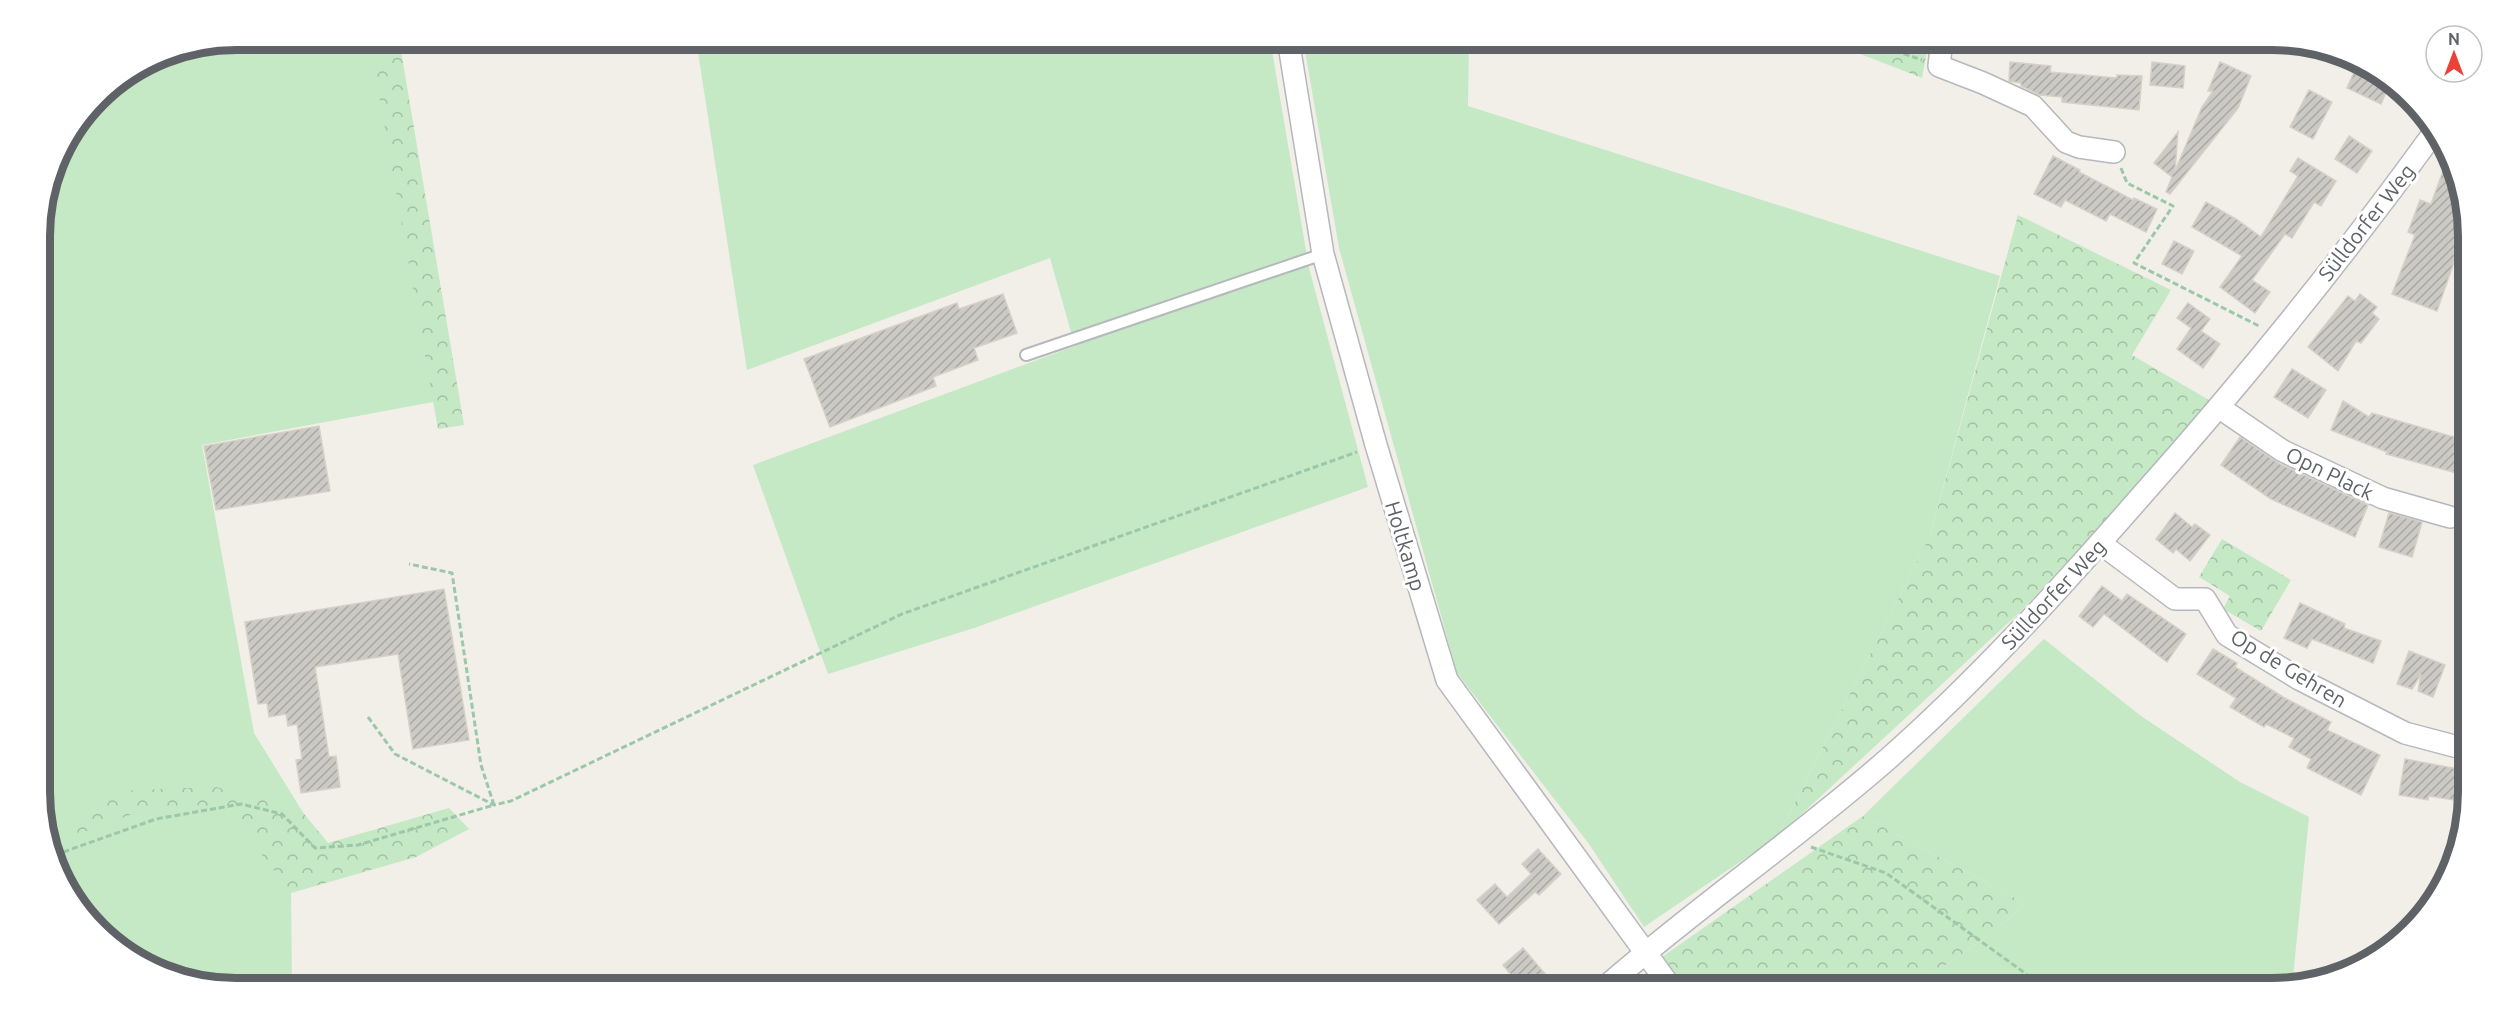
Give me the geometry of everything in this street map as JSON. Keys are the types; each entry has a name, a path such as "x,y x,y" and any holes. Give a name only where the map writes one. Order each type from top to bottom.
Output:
{"street":[{"name":"Holtkamp","path":"1290,50 1323,254 1376,446 1447,680 1664,978"},
{"path":"1940,50 1938,66 2033,106 2066,142 2079,147 2114,152"},
{"name":"Sülldorfer Weg","path":"1615,978 1645,952 1800,832 1888,759 1963,690 2100,543 2220,408 2381,207 2431,137"},
{"name":"Opn Plack","path":"2220,408 2283,451 2383,498 2450,518"},
{"name":"Op de Gehren","path":"2100,543 2175,599 2205,599 2227,635 2298,679 2405,733 2458,747"}],"lane":[{"path":"1026,355 1323,254"}],"path":[{"path":"1892,50 1938,66"},
{"path":"2114,152 2127,183 2174,206 2134,263 2277,335"},
{"path":"60,853 156,819 241,804 282,814 315,848 358,845 512,801 902,614 1376,446"},
{"path":"409,564 452,573 482,765 494,805"},
{"path":"368,717 395,754 494,805"},
{"path":"1809,846 1886,873 2032,978"}],"green space":[{"path":"371,50 401,50 464,425 438,429"},
{"path":"387,50 449,399 202,445 254,733 323,845 291,890 292,978 211,977 176,969 153,959 132,947 113,932 81,896 59,852 51,817 50,793 51,211 56,187 74,142 104,104 142,74 176,59 211,51"},
{"path":"698,50 1272,50 1309,268 1368,487 974,628 828,674 753,465 1075,346 1050,258 747,370"},
{"path":"1305,50 1469,50 1468,106 2000,276 1930,536 1778,836 1644,927 1589,844 1457,673 1339,248"},
{"path":"1850,50 1927,50 1922,78"},
{"path":"2018,215 2171,290 2132,355 2214,403 2021,611 1778,836 1930,536"},
{"path":"2222,539 2291,580 2261,631 2223,609 2230,596 2199,577"},
{"path":"2044,639 2141,716 2240,782 2309,817 2293,977 1927,978 1985,938 2026,904 1863,816"},
{"path":"216,787 301,810 328,843 449,808 469,829 416,857 291,893 228,810 130,815 76,835 76,813 133,790"},
{"path":"1863,816 2026,904 1985,938 1927,978 1678,978 1662,957"}],"building":[{"path":"2010,62 2051,66 2050,72 2117,78 2117,75 2142,76 2139,110 2062,102 2062,97 2040,95 2021,86 2021,83 2009,81"},
{"path":"2152,62 2185,66 2183,88 2150,85"},
{"path":"2220,62 2251,76 2238,108 2170,194 2166,192 2172,177 2154,163 2178,132 2175,171 2202,107 2213,91 2208,91"},
{"path":"2355,69 2387,89 2381,104 2347,88"},
{"path":"2309,90 2332,102 2313,139 2290,127"},
{"path":"2349,136 2372,151 2357,173 2335,159"},
{"path":"2053,156 2133,200 2134,198 2157,209 2146,232 2110,214 2106,221 2065,200 2061,207 2034,194"},
{"path":"2298,158 2336,181 2321,206 2314,202 2292,238 2285,234 2252,280 2270,292 2255,313 2220,287 2242,256 2192,227 2206,202 2261,237 2298,176 2290,171"},
{"path":"2445,166 2457,211 2458,251 2437,311 2392,294 2415,235 2408,232 2420,200 2431,204"},
{"path":"2174,241 2194,251 2182,274 2162,264"},
{"path":"1003,294 1017,333 974,348 978,360 933,377 936,386 830,427 804,359 957,303 959,309"},
{"path":"2360,294 2377,307 2372,313 2379,319 2361,343 2356,341 2338,371 2308,347 2348,296 2355,301"},
{"path":"2188,303 2210,319 2201,331 2220,344 2203,368 2177,349 2191,328 2177,318"},
{"path":"2292,369 2326,390 2308,418 2274,397"},
{"path":"2343,401 2369,417 2372,413 2458,437 2458,473 2386,454 2387,452 2331,430"},
{"path":"319,426 330,491 216,510 204,446"},
{"path":"2240,437 2278,463 2368,505 2355,537 2271,499 2221,465"},
{"path":"2175,513 2192,527 2195,524 2210,535 2190,561 2176,549 2173,553 2156,539"},
{"path":"2389,513 2422,522 2412,557 2379,547"},
{"path":"2102,586 2122,601 2127,594 2186,634 2167,662 2104,614 2093,627 2079,616"},
{"path":"444,589 469,740 413,749 398,654 315,667 329,757 336,756 340,787 301,793 296,760 302,759 297,724 288,726 286,714 269,717 267,703 258,704 245,622"},
{"path":"2300,603 2345,624 2344,628 2381,641 2373,663 2312,639 2307,648 2284,638"},
{"path":"2213,649 2237,663 2235,667 2283,697 2331,722 2327,730 2380,755 2361,795 2307,768 2311,759 2289,747 2294,738 2266,724 2264,727 2230,707 2236,698 2197,674"},
{"path":"2409,651 2445,665 2433,697 2418,691 2421,674 2412,689 2397,684"},
{"path":"2405,759 2458,769 2458,801 2429,796 2428,800 2399,795"},
{"path":"1538,849 1561,874 1539,895 1535,892 1499,924 1477,900 1495,884 1507,897 1531,874 1522,864"},
{"path":"1523,948 1548,978 1514,978 1503,965"}]}
